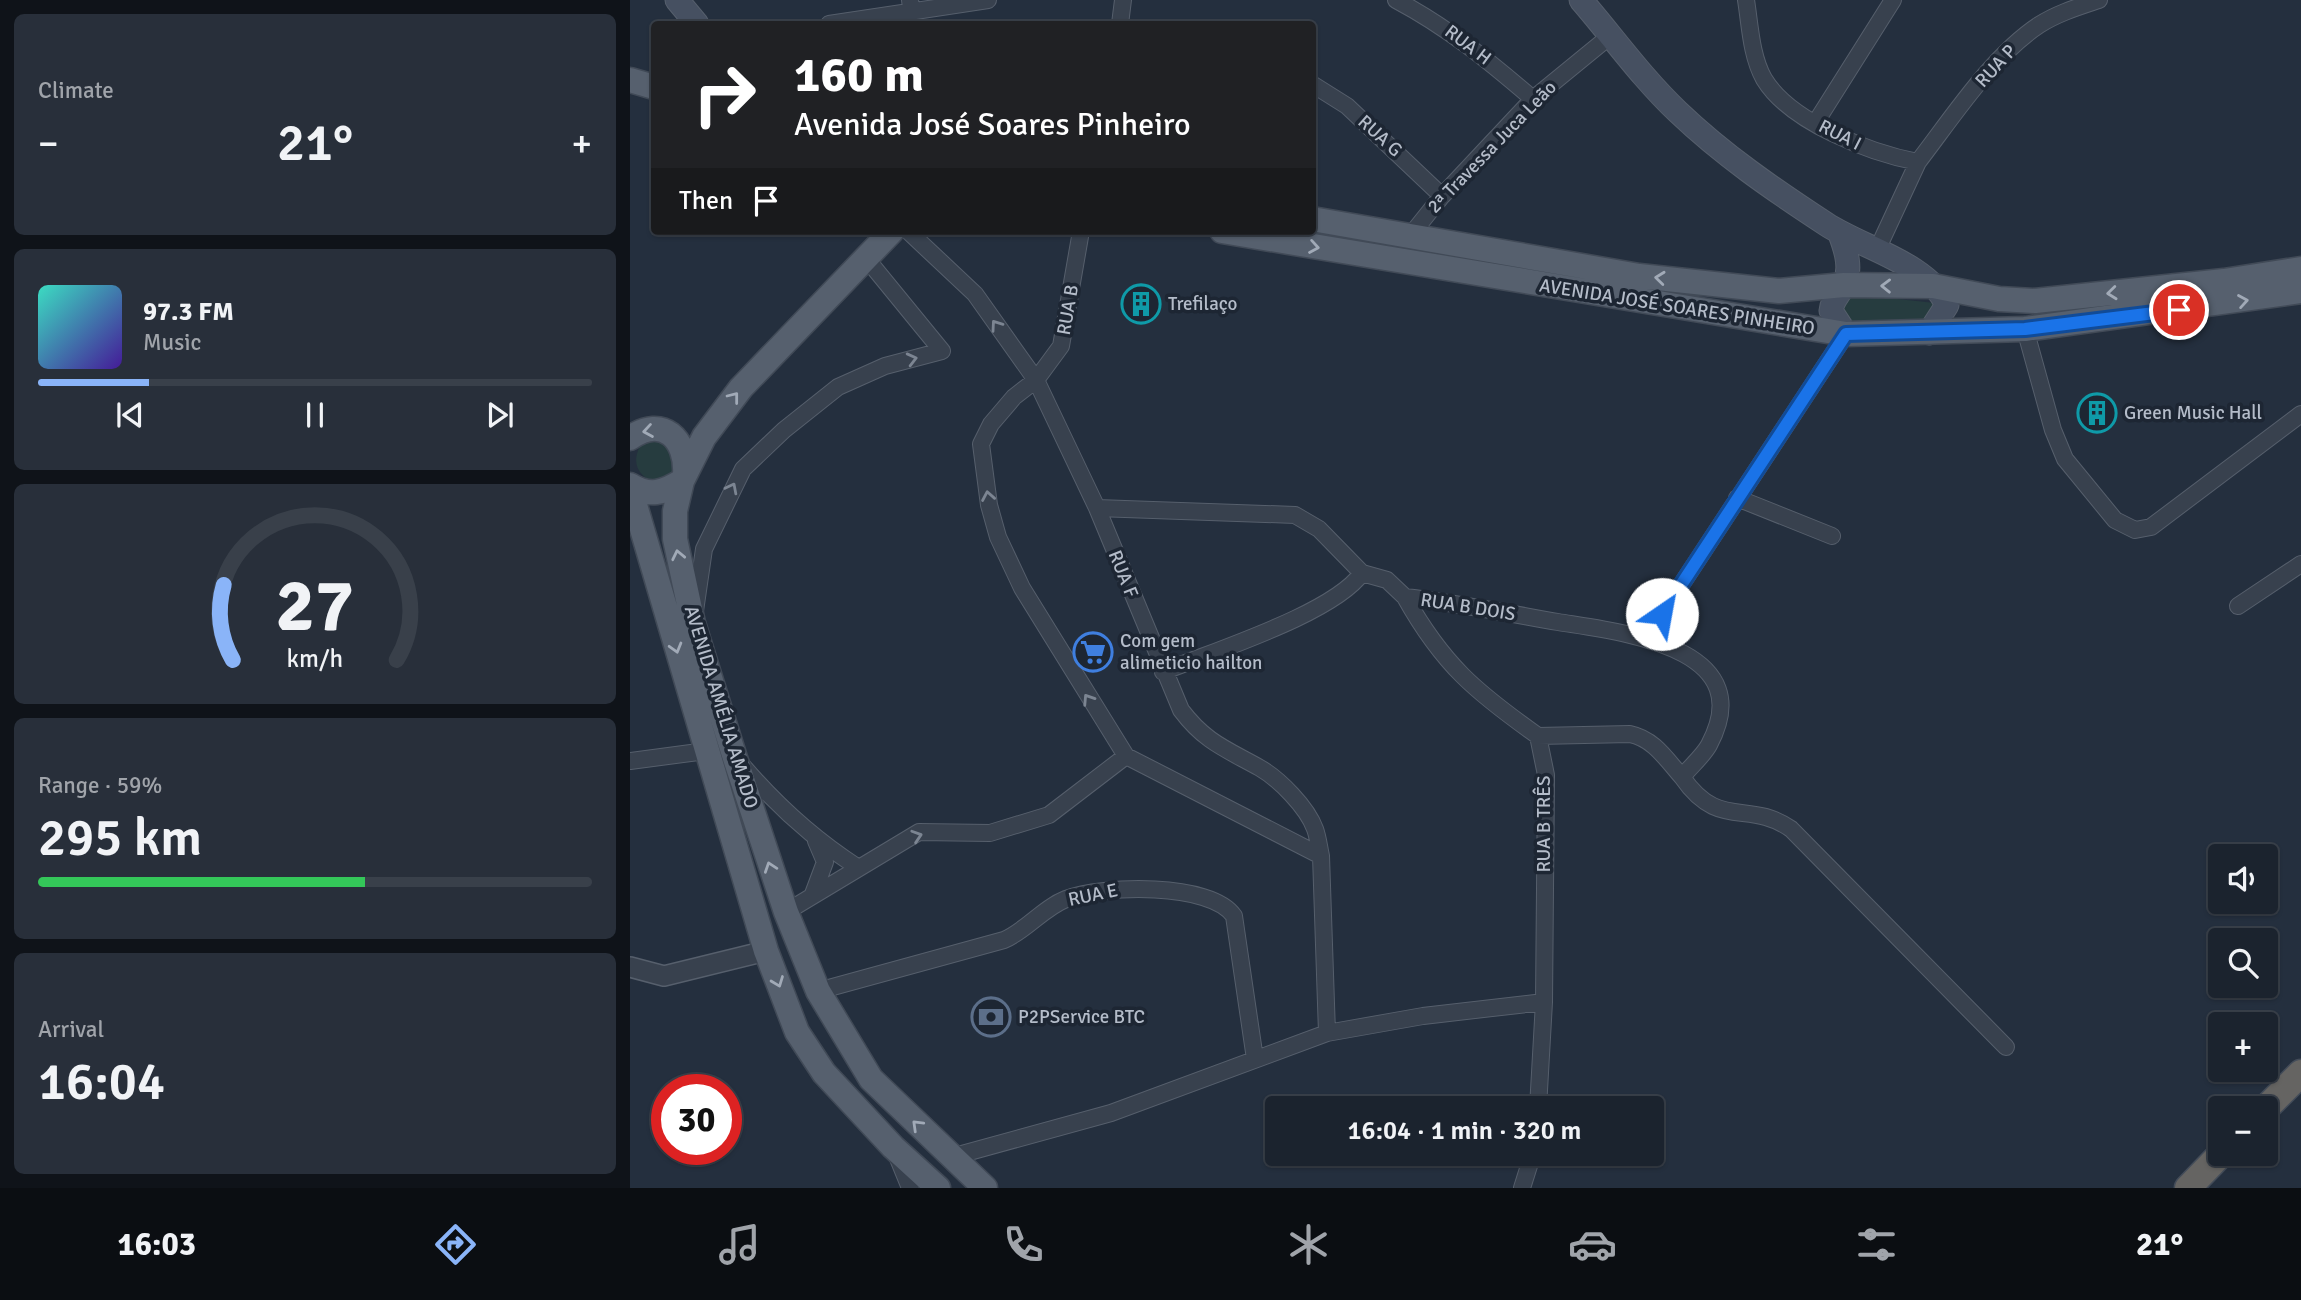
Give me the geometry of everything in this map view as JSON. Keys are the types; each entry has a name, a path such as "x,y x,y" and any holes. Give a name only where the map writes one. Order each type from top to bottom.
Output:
{"highway":[{"path":"2278,1096 2301,1073"},
{"path":"2188,1188 2209,1166"}],"main road":[{"path":"677,0 694,21"},
{"path":"1591,6 1610,36 1676,111 1719,148 1840,234 1878,248 1933,286 1947,305 1929,333"},
{"path":"630,80 651,86"},
{"name":"AVENIDA JOSÉ SOARES PINHEIRO","path":"1316,220 1639,276 1779,291 1844,285 1933,286 1999,299 2035,301 2224,281 2301,269"},
{"path":"1840,234 1847,252 1844,285 1833,300 1830,311 1846,334"},
{"name":"AVENIDA AMÉLIA AMADO","path":"888,235 741,388 704,437 683,478 675,511 675,539 693,623 735,758 786,912 818,991 871,1079 985,1188"},
{"name":"AVENIDA JOSÉ SOARES PINHEIRO","path":"1246,235 1846,334 2025,329 2301,291"},
{"path":"630,438 649,429 670,434 684,451 683,478 660,493 650,494 630,486"},
{"name":"AVENIDA AMÉLIA AMADO","path":"630,486 766,951 797,1032 824,1073 893,1147 938,1188"}],"street":[{"path":"851,21 988,0"},
{"path":"1120,21 1123,0"},
{"name":"RUA H","path":"1396,0 1436,21 1487,58 1533,99"},
{"name":"RUA I","path":"1746,0 1756,62 1778,97 1860,146 1917,162"},
{"path":"1816,122 1893,0"},
{"name":"RUA P","path":"1917,162 1973,91 2022,37 2065,11 2099,0"},
{"name":"2ª Travessa Juca Leão","path":"1410,236 1442,195 1533,99 1610,36"},
{"name":"RUA G","path":"1316,87 1347,106 1442,195"},
{"path":"1878,248 1917,162"},
{"name":"RUA F","path":"912,235 975,293 1036,380 1097,508 1181,710 1197,732 1214,745 1268,774 1300,806 1315,827 1321,856 1327,1033"},
{"name":"RUA B","path":"1081,235 1061,346 1036,380 1014,397 982,438 989,505 998,537 1015,576 1085,694 1125,755"},
{"path":"693,623 704,549 743,469 784,430 838,387 884,366 942,351 866,258"},
{"path":"2025,329 2053,430 2065,459 2115,520 2135,530 2151,527 2301,414"},
{"path":"1647,637 1846,334"},
{"path":"1737,498 1832,536"},
{"name":"RUA B DOIS","path":"1097,508 1295,515 1319,529 1362,573 1387,580 1405,597 1647,637 1695,659 1709,672 1720,702 1718,722 1709,746 1682,777"},
{"path":"2238,606 2301,564"},
{"path":"1163,672 1304,614 1351,588 1362,573"},
{"path":"1405,597 1432,643 1460,675 1538,736 1630,734 1642,737 1650,741 1701,801 1715,810 1762,816 1779,821 1791,830 2006,1048"},
{"name":"RUA B TRÊS","path":"1538,736 1546,775 1544,1002 1539,1096"},
{"path":"630,761 706,751"},
{"path":"786,912 919,832 990,833 1049,815 1125,755 1321,856"},
{"path":"735,758 780,809 816,841 858,867"},
{"path":"813,894 825,862 816,841"},
{"name":"RUA E","path":"818,991 1004,940 1019,933 1064,900 1093,891 1122,888 1206,897 1221,901 1234,916 1255,1059"},
{"path":"630,967 664,976 766,951"},
{"path":"951,1157 1111,1113 1327,1033 1423,1016 1544,1002"},
{"path":"893,1147 910,1188"},
{"path":"1522,1188 1529,1166"}],"green space":[{"path":"1851,294 1935,303 1929,323 1855,325 1844,312 1845,301"},
{"path":"644,439 667,440 676,473 657,485 644,476 637,466 637,454"}],"place":[{"name":"Trefilaço","path":"1141,304"},
{"name":"Green Music Hall","path":"2097,413"},
{"name":"Com gem alimeticio hailton","path":"1093,652"},
{"name":"P2PService BTC","path":"991,1017"}],"route":[{"path":"1662,614 1846,334 2025,329 2179,310"}]}
